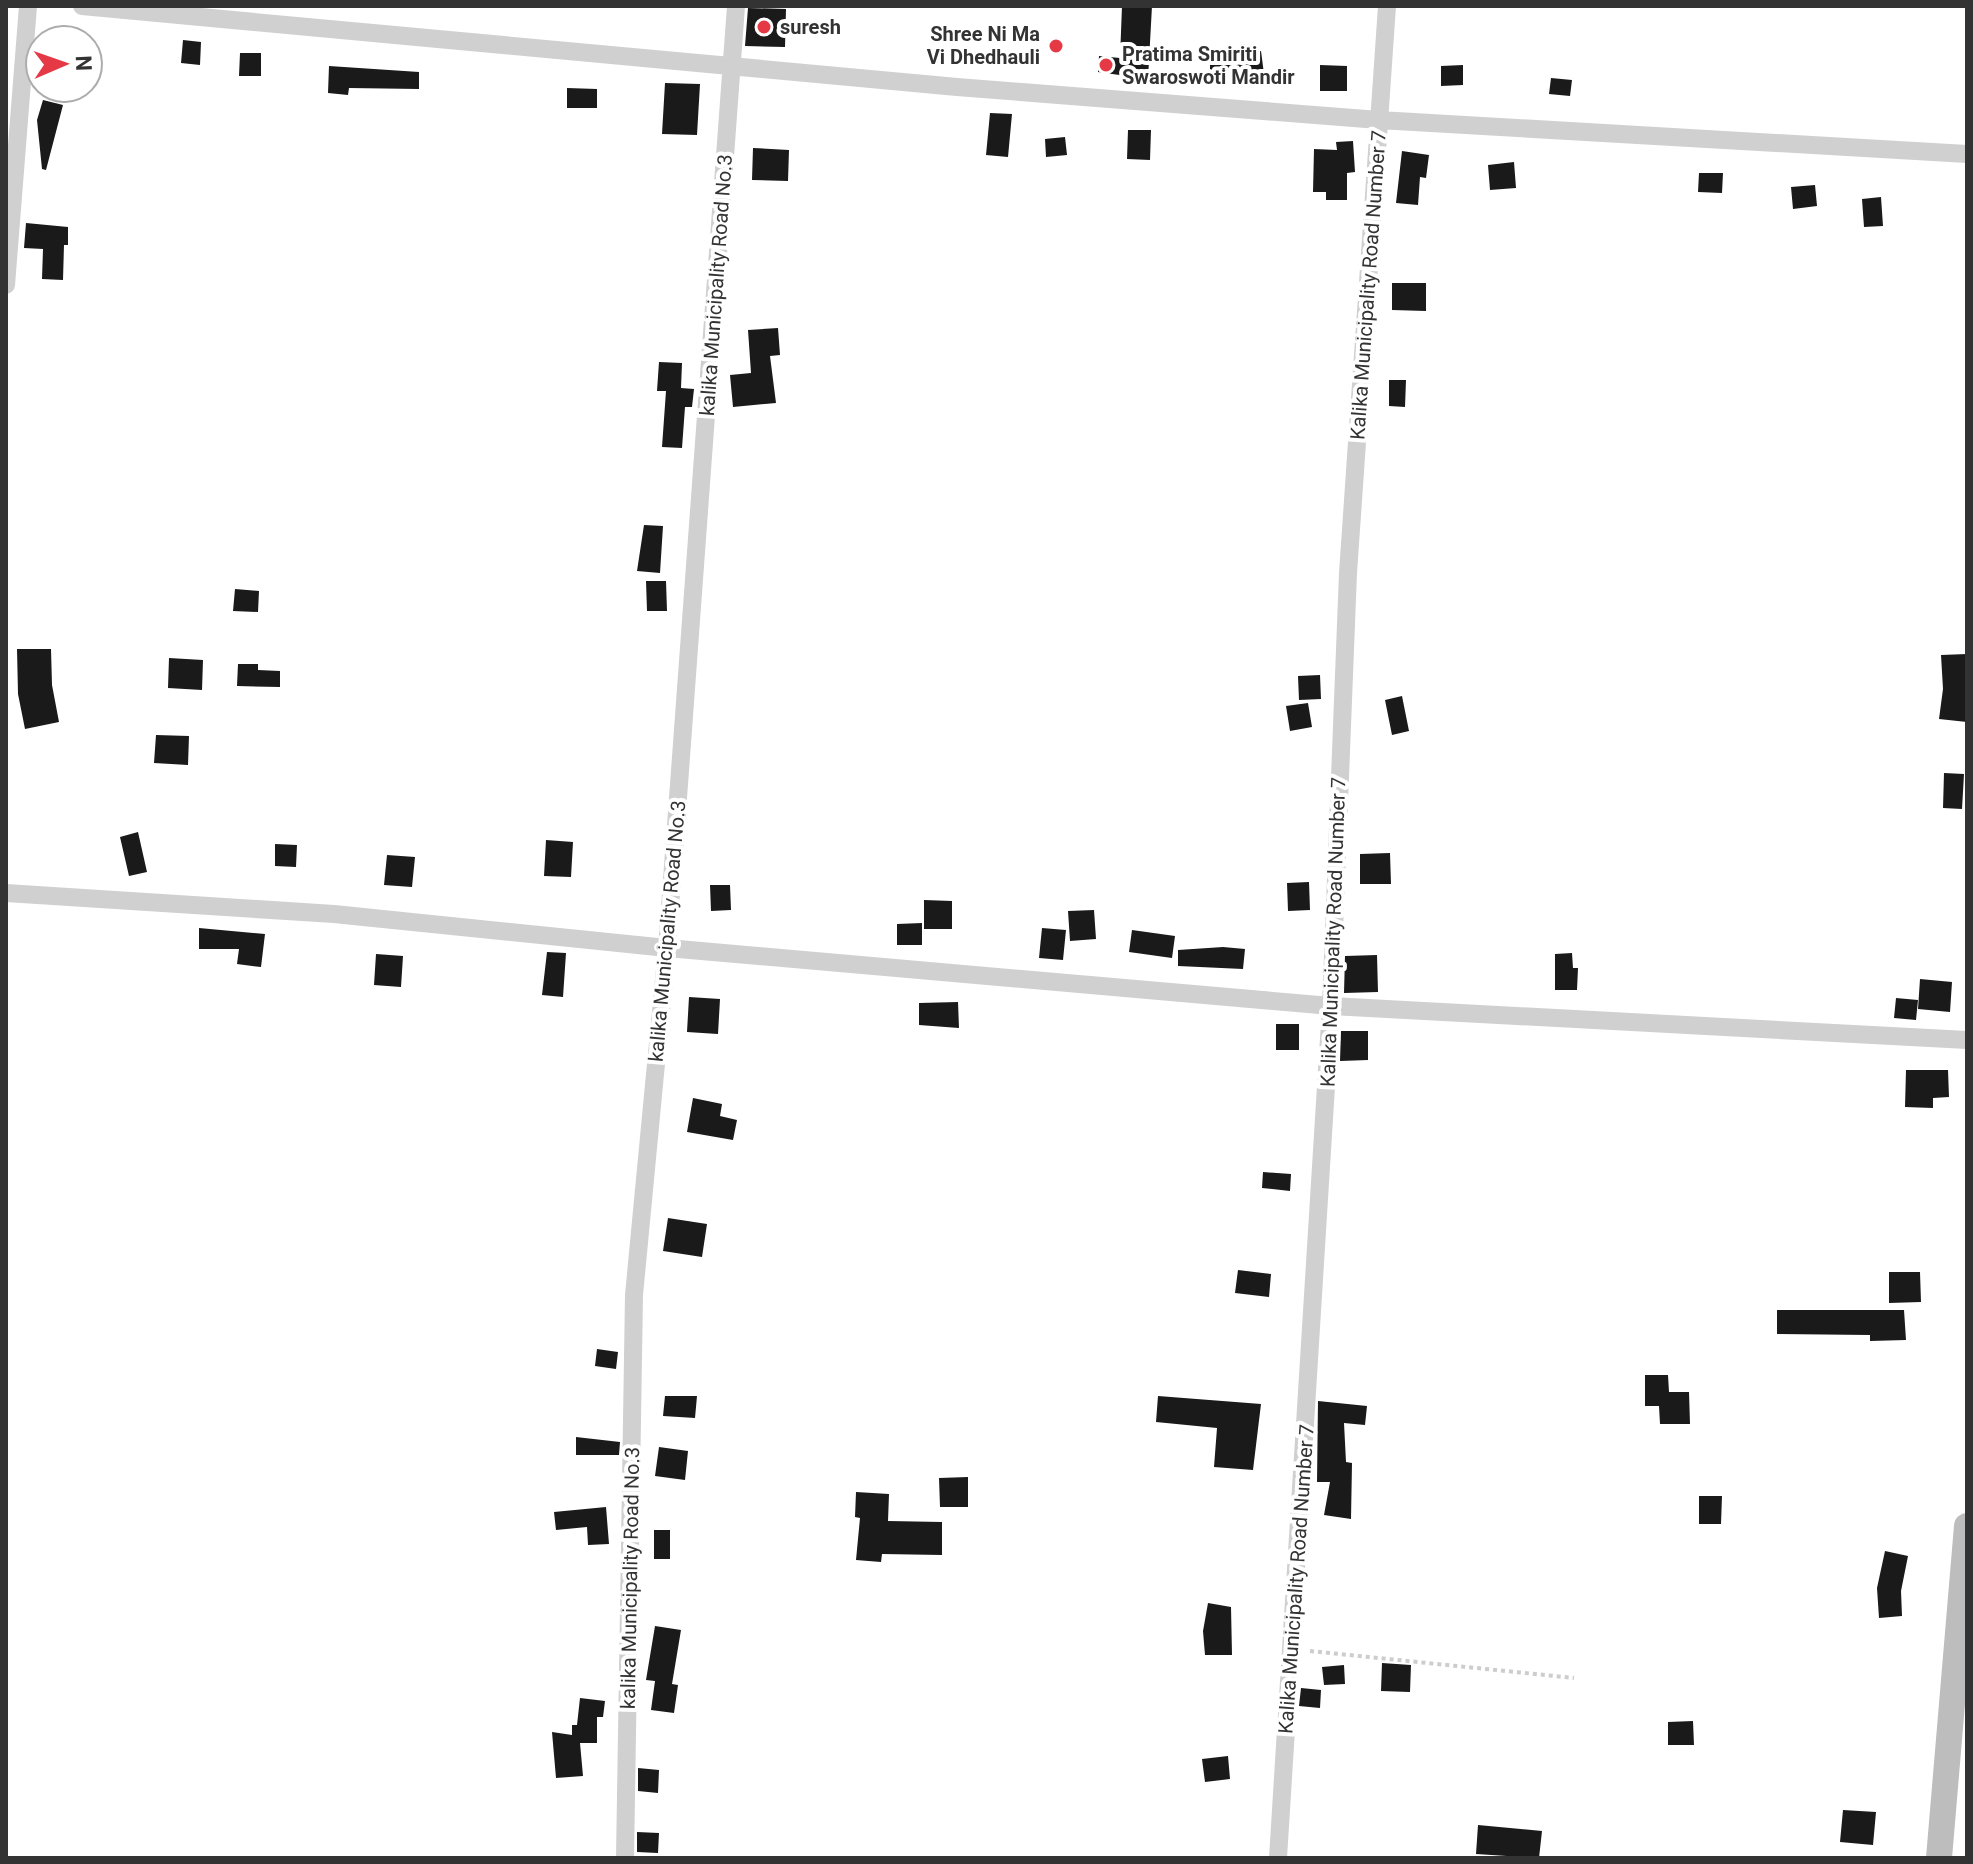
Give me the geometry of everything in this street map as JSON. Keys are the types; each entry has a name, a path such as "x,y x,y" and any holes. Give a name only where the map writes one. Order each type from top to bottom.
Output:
{"street":[{"path":"6,285 28,6"},
{"path":"82,6 732,67 1379,120 1967,154"},
{"name":"kalika Municipality Road No.3","path":"625,1858 634,1295 667,948 736,6"},
{"name":"Kalika Municipality Road Number 7","path":"1278,1858 1331,1006 1348,573 1387,6"},
{"path":"6,893 334,914 667,948 1331,1006 1967,1040"},
{"path":"1939,1858 1967,1526"}],"path":[{"path":"1292,1649 1574,1678"}],"building":[{"path":"1122,6 1152,6 1148,79 1098,72 1099,56 1120,58"},
{"name":"suresh","path":"748,8 786,9 785,47 745,46"},
{"path":"183,40 201,42 200,65 181,63"},
{"path":"1261,51 1264,74 1210,75 1210,55"},
{"path":"240,53 261,53 261,76 239,76"},
{"path":"1320,65 1347,66 1347,91 1320,91"},
{"path":"1463,65 1463,85 1441,86 1441,66"},
{"path":"329,66 419,72 419,89 349,88 348,95 328,93"},
{"path":"1551,78 1572,80 1570,96 1549,94"},
{"path":"665,83 700,84 697,135 662,134"},
{"path":"567,88 597,89 597,108 567,108"},
{"path":"42,104 63,105 46,170 42,169 37,120"},
{"path":"990,113 1012,114 1008,157 986,155"},
{"path":"1128,130 1151,130 1150,160 1127,159"},
{"path":"1065,137 1067,155 1046,157 1045,139"},
{"path":"1353,141 1355,172 1347,173 1347,200 1326,200 1326,192 1313,192 1314,149 1337,150 1336,142"},
{"path":"753,148 789,150 788,181 752,180"},
{"path":"1402,151 1429,155 1426,178 1420,177 1418,205 1396,203"},
{"path":"1514,162 1516,188 1490,190 1488,165"},
{"path":"1699,173 1723,173 1722,193 1698,192"},
{"path":"1815,185 1817,206 1793,209 1791,187"},
{"path":"1881,197 1883,226 1864,227 1862,199"},
{"path":"26,223 68,227 63,280 42,279 43,249 24,248"},
{"path":"1392,283 1426,283 1426,311 1392,310"},
{"path":"778,328 780,355 770,356 776,403 733,407 730,375 751,373 748,330"},
{"path":"659,362 682,363 681,388 694,389 692,407 685,407 682,448 662,447 666,391 657,391"},
{"path":"1389,380 1406,380 1405,407 1389,406"},
{"path":"644,525 663,526 660,573 637,571"},
{"path":"646,581 666,581 667,611 647,611"},
{"path":"235,589 259,591 258,612 233,611"},
{"path":"17,649 51,649 52,685 59,722 25,729 18,694"},
{"path":"1967,654 1967,722 1939,719 1943,689 1941,655"},
{"path":"169,658 203,660 202,690 168,688"},
{"path":"238,664 258,664 258,670 280,671 280,687 237,686"},
{"path":"1320,675 1321,699 1299,700 1298,676"},
{"path":"1402,696 1409,731 1392,735 1385,700"},
{"path":"1308,703 1312,727 1290,731 1286,706"},
{"path":"156,735 189,736 188,765 154,763"},
{"path":"1944,773 1964,774 1962,809 1943,808"},
{"path":"138,832 147,872 129,876 120,837"},
{"path":"546,840 573,842 571,877 544,876"},
{"path":"275,844 297,845 296,867 275,866"},
{"path":"1390,853 1391,884 1360,884 1360,854"},
{"path":"387,855 415,857 412,887 384,885"},
{"path":"1309,882 1310,910 1288,911 1287,883"},
{"path":"710,885 730,885 731,910 711,911"},
{"path":"924,900 952,901 952,929 924,929"},
{"path":"1094,910 1096,939 1070,941 1068,911"},
{"path":"922,923 922,945 897,945 897,924"},
{"path":"199,928 265,934 261,967 237,964 239,949 199,949"},
{"path":"1042,928 1066,930 1063,960 1039,958"},
{"path":"1132,930 1175,936 1172,958 1129,952"},
{"path":"1245,949 1243,969 1178,966 1178,950"},
{"path":"547,952 566,953 563,997 542,995"},
{"path":"1572,953 1573,968 1578,968 1577,990 1555,990 1555,954"},
{"path":"376,954 403,956 401,987 374,985"},
{"path":"1377,955 1378,992 1344,993 1345,956"},
{"path":"1920,979 1952,982 1950,1012 1918,1009"},
{"path":"689,997 720,999 718,1034 687,1032"},
{"path":"1896,998 1918,1000 1916,1020 1894,1018"},
{"path":"958,1002 959,1028 919,1025 919,1003"},
{"path":"1276,1024 1299,1024 1299,1050 1276,1050"},
{"path":"1341,1031 1368,1031 1368,1060 1340,1061"},
{"path":"1906,1070 1948,1070 1949,1097 1933,1098 1933,1108 1905,1107"},
{"path":"693,1098 722,1104 720,1116 737,1120 733,1140 687,1132"},
{"path":"1263,1172 1291,1174 1290,1191 1262,1188"},
{"path":"668,1218 707,1224 702,1257 663,1251"},
{"path":"1238,1270 1271,1274 1269,1297 1235,1293"},
{"path":"1889,1272 1920,1272 1921,1302 1889,1303"},
{"path":"1777,1310 1904,1310 1906,1340 1870,1341 1870,1335 1777,1334"},
{"path":"597,1349 618,1352 616,1369 595,1366"},
{"path":"1645,1375 1668,1375 1669,1392 1689,1392 1690,1424 1660,1424 1659,1406 1645,1406"},
{"path":"665,1396 697,1396 695,1418 663,1416"},
{"path":"1158,1396 1261,1404 1253,1470 1214,1467 1217,1428 1156,1422"},
{"path":"1318,1401 1367,1406 1365,1425 1344,1423 1346,1462 1352,1463 1351,1519 1324,1515 1330,1482 1317,1482"},
{"path":"576,1437 620,1442 619,1455 576,1455"},
{"path":"659,1447 688,1451 685,1480 655,1476"},
{"path":"968,1477 968,1507 940,1507 939,1478"},
{"path":"856,1492 889,1494 888,1521 942,1522 942,1555 882,1554 881,1562 856,1560 860,1518 855,1517"},
{"path":"1699,1496 1722,1496 1721,1524 1699,1524"},
{"path":"606,1507 609,1544 588,1545 587,1527 556,1530 554,1512"},
{"path":"654,1530 670,1530 670,1559 654,1559"},
{"path":"1885,1551 1908,1556 1901,1591 1902,1616 1879,1618 1877,1588"},
{"path":"1208,1603 1231,1607 1232,1655 1205,1655 1203,1631"},
{"path":"655,1626 681,1630 672,1684 678,1685 674,1713 651,1710 655,1681 646,1680"},
{"path":"1382,1663 1411,1665 1410,1692 1381,1691"},
{"path":"1344,1665 1345,1684 1324,1685 1322,1667"},
{"path":"1301,1688 1321,1690 1320,1708 1299,1706"},
{"path":"580,1698 605,1701 603,1717 597,1717 597,1743 580,1743 583,1776 556,1778 552,1732 572,1735 572,1725 577,1725"},
{"path":"1693,1721 1694,1745 1668,1745 1668,1722"},
{"path":"1228,1756 1230,1779 1205,1782 1202,1759"},
{"path":"638,1768 659,1770 658,1793 638,1791"},
{"path":"1843,1810 1876,1812 1873,1845 1840,1842"},
{"path":"1478,1825 1542,1831 1539,1858 1476,1854"},
{"path":"637,1832 659,1833 658,1853 637,1852"}],"place":[{"name":"suresh","path":"764,27"},
{"name":"Shree Ni Ma Vi Dhedhauli","path":"1056,46"},
{"name":"Pratima Smiriti Swaroswoti Mandir","path":"1106,65"}]}
